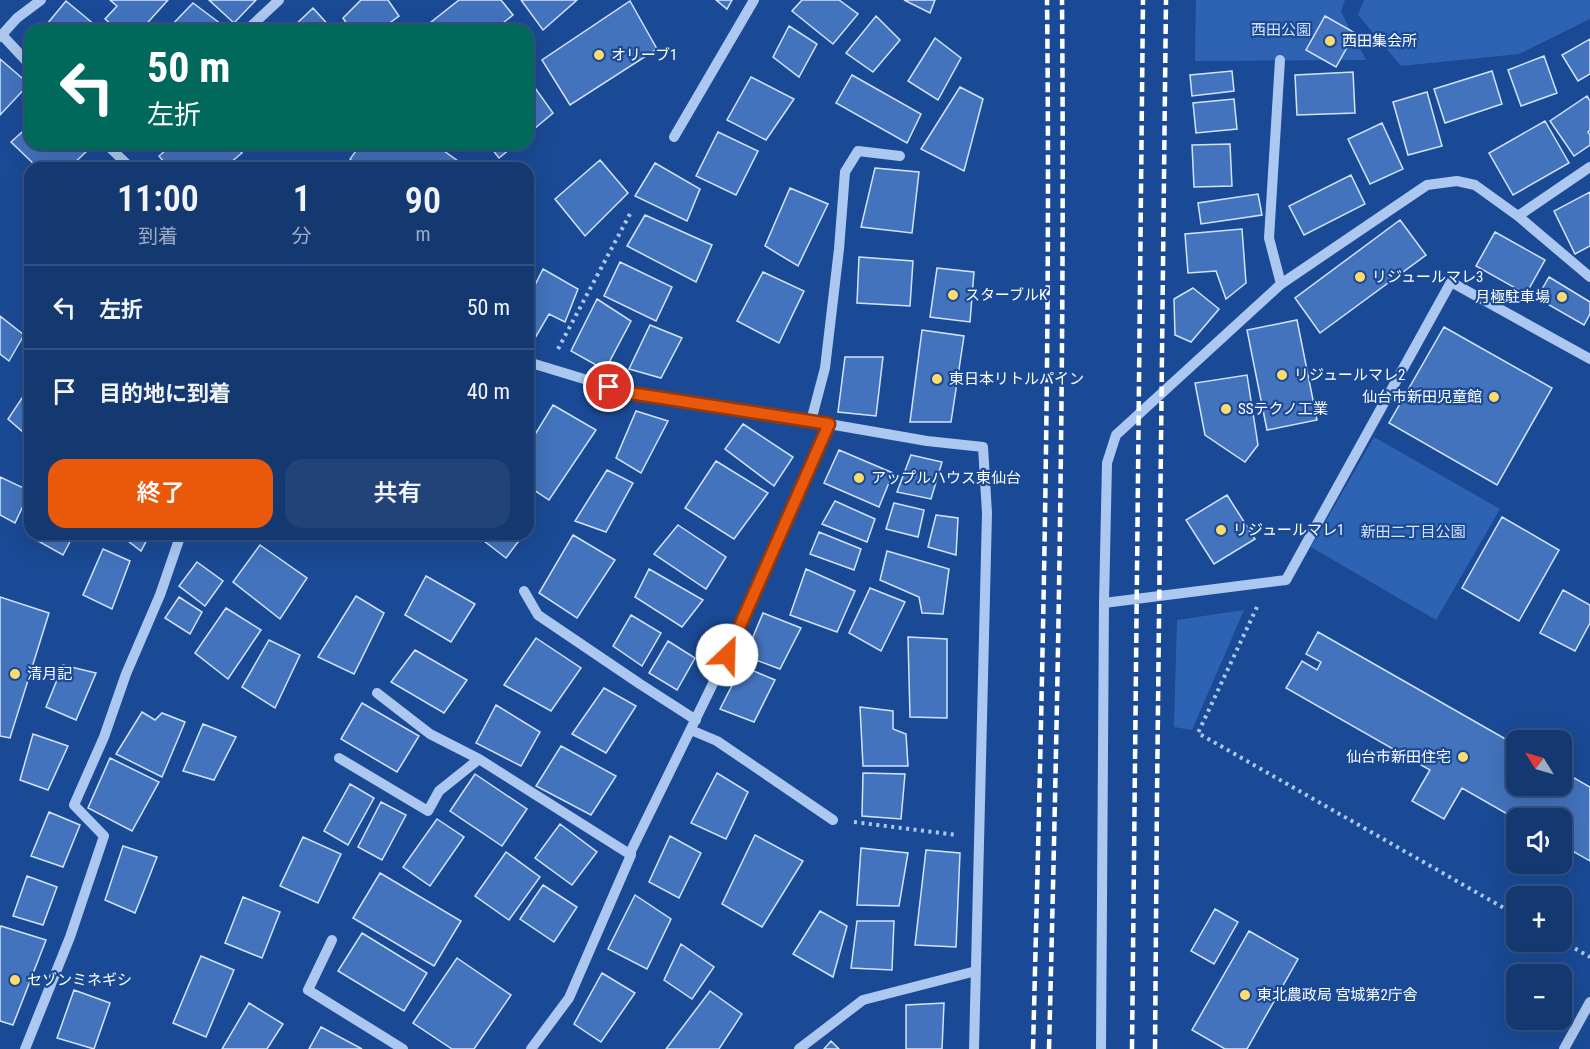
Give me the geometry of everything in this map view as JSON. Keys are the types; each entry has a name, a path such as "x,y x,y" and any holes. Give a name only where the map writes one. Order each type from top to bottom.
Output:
{"street":[{"path":"24,59 1,36 17,18 41,0"},
{"path":"253,24 279,0"},
{"path":"674,137 754,0"},
{"path":"1280,60 1269,238 1281,284"},
{"path":"116,150 125,162"},
{"path":"811,421 825,368 839,249 845,172 858,151 900,156"},
{"path":"1518,216 1590,167"},
{"path":"1101,1049 1107,463 1116,435 1281,284 1427,185 1457,181 1474,185 1518,216 1590,277"},
{"path":"1104,603 1286,580 1451,282 1590,359"},
{"path":"534,364 630,393 927,441 983,447 987,513 974,1049"},
{"path":"531,1049 569,998 631,851 727,655 829,424"},
{"path":"25,1049 70,937 104,836 74,805 104,737 126,674 160,595 179,540"},
{"path":"524,591 538,615 696,720"},
{"path":"377,693 430,734 479,759 631,855"},
{"path":"691,730 717,741 833,819"},
{"path":"339,758 428,811 439,791 479,759"},
{"path":"332,940 308,990 403,1049"},
{"path":"799,1049 863,1000 976,971"},
{"path":"1564,1049 1590,1002"}],"path":[{"path":"547,368 631,212"},
{"path":"1269,582 1198,732 1506,909"},
{"path":"833,819 979,837"},
{"path":"1572,947 1590,957"}],"green space":[{"name":"西田公園","path":"1196,0 1345,0 1341,12 1366,60 1195,61"},
{"path":"1364,0 1590,0 1590,19 1519,54 1401,66 1358,15"},
{"name":"新田二丁目公園","path":"1374,437 1500,509 1436,620 1311,547"},
{"path":"1244,610 1192,730 1174,727 1177,620"}],"building":[{"path":"110,0 168,0 146,24 111,24 105,19 117,6"},
{"path":"209,0 256,0 234,23"},
{"path":"361,0 388,0 399,16 388,24 347,24 343,18"},
{"path":"459,0 501,0 513,15 502,24 429,24"},
{"path":"521,0 577,0 543,30"},
{"path":"716,0 732,0 727,9"},
{"path":"802,0 839,0 858,14 833,44 792,11"},
{"path":"904,0 935,0 930,13"},
{"path":"66,1 94,24 47,24"},
{"name":"オリーブ1","path":"630,1 657,49 570,105 542,60"},
{"path":"193,3 221,24 173,24"},
{"path":"313,8 328,24 296,24"},
{"path":"876,16 900,40 873,72 846,53"},
{"name":"西田集会所","path":"1325,16 1355,33 1336,67 1306,50"},
{"path":"789,26 817,44 799,77 773,57"},
{"path":"935,38 961,58 938,100 908,81"},
{"path":"1590,39 1590,74 1578,81 1562,55"},
{"path":"1544,56 1557,93 1521,106 1508,70"},
{"path":"0,59 24,80 24,89 0,115"},
{"path":"1232,71 1234,91 1192,96 1190,75"},
{"path":"1492,71 1502,104 1445,123 1434,89"},
{"path":"1353,72 1355,113 1297,115 1295,75"},
{"path":"852,75 921,114 907,143 836,103"},
{"path":"751,77 794,99 766,140 727,120"},
{"path":"534,86 553,113 534,129"},
{"path":"960,87 983,99 964,171 921,149"},
{"path":"1427,92 1442,146 1408,155 1393,102"},
{"path":"1587,96 1590,101 1590,130 1588,132 1590,145 1574,156 1550,121"},
{"path":"1234,99 1237,129 1196,133 1193,103"},
{"path":"1545,121 1569,163 1513,195 1489,153"},
{"path":"1382,123 1403,169 1370,184 1348,139"},
{"path":"24,130 24,150 88,150 75,162 32,162 11,142"},
{"path":"718,132 758,151 736,195 696,176"},
{"path":"1230,144 1232,186 1194,187 1192,145"},
{"path":"166,150 239,150 242,153 231,162 164,162 159,156"},
{"path":"357,150 442,150 458,161 354,162 350,159"},
{"path":"493,150 509,150 499,158"},
{"path":"600,160 628,193 585,236 555,199"},
{"path":"655,163 700,189 687,221 635,196"},
{"path":"875,168 919,172 912,233 861,227"},
{"path":"1351,175 1365,204 1304,235 1289,206"},
{"path":"790,188 828,204 798,266 765,246"},
{"path":"1590,192 1590,246 1575,254 1554,211"},
{"path":"1258,194 1262,215 1201,224 1198,203"},
{"path":"645,215 712,245 696,282 627,246"},
{"name":"リジュールマレ3","path":"1400,220 1426,255 1320,333 1295,298"},
{"path":"1242,229 1246,283 1226,299 1216,271 1188,273 1185,234"},
{"path":"1495,232 1545,260 1526,294 1476,266"},
{"path":"859,257 913,261 910,306 857,303"},
{"path":"620,262 672,287 656,321 604,296"},
{"name":"スターブルK","path":"937,268 974,272 970,322 930,317"},
{"path":"543,269 578,289 565,322 549,314 535,338 534,338 534,287"},
{"path":"763,272 804,291 779,343 737,321"},
{"path":"1549,277 1590,302 1590,314 1584,325 1537,298"},
{"path":"1193,288 1219,309 1191,342 1175,335 1174,299"},
{"path":"597,299 631,321 605,370 571,351"},
{"path":"0,316 24,335 9,361 0,354"},
{"name":"リジュールマレ2","path":"1297,320 1317,420 1267,430 1247,330"},
{"path":"650,325 682,338 661,378 629,369"},
{"path":"1444,327 1552,388 1497,485 1389,423"},
{"name":"東日本リトルパイン","path":"922,330 964,336 951,422 910,422"},
{"path":"845,357 883,357 876,416 838,412"},
{"name":"SSテクノ工業","path":"1247,375 1258,445 1245,462 1205,435 1195,383"},
{"path":"24,395 24,433 8,419"},
{"path":"553,405 596,430 549,500 534,490 534,436"},
{"path":"636,411 668,421 641,473 616,458"},
{"path":"743,424 793,457 774,486 725,449"},
{"name":"アップルハウス東仙台","path":"839,450 893,473 879,507 824,483"},
{"path":"911,455 942,462 931,499 897,492"},
{"path":"716,461 768,493 734,539 685,508"},
{"path":"607,470 633,483 606,532 575,521"},
{"path":"0,477 24,488 24,504 15,523 0,515"},
{"name":"リジュールマレ1","path":"1227,495 1255,539 1214,564 1186,520"},
{"path":"835,501 875,519 867,542 822,524"},
{"path":"894,503 924,510 918,537 886,529"},
{"path":"936,515 958,518 956,555 928,547"},
{"path":"1502,517 1559,550 1519,621 1462,588"},
{"path":"678,525 726,557 706,589 654,554"},
{"path":"819,532 861,549 854,570 810,554"},
{"path":"573,535 615,560 577,618 539,593"},
{"path":"36,540 71,540 63,555"},
{"path":"127,540 147,540 141,551"},
{"path":"483,540 520,540 506,558"},
{"path":"260,545 307,578 280,619 233,582"},
{"path":"103,549 130,561 112,609 83,595"},
{"path":"887,551 949,569 943,614 922,613 919,597 880,580"},
{"path":"197,562 223,581 205,606 179,586"},
{"path":"649,569 703,600 682,627 635,597"},
{"path":"806,569 855,591 837,632 790,615"},
{"path":"426,576 475,604 451,642 405,615"},
{"path":"870,588 905,602 881,651 849,633"},
{"path":"1563,590 1590,605 1590,623 1575,651 1540,633"},
{"path":"356,596 384,613 354,674 318,657"},
{"name":"清月記","path":"0,597 49,613 10,738 0,736"},
{"path":"179,597 202,612 190,634 165,618"},
{"path":"226,608 261,630 228,679 195,653"},
{"path":"763,613 801,628 780,669 745,656"},
{"path":"631,615 661,633 642,666 613,646"},
{"name":"仙台市新田住宅","path":"1318,632 1506,739 1506,796 1572,796 1572,777 1590,787 1590,861 1572,851 1572,808 1506,808 1506,813 1462,788 1444,819 1412,801 1430,770 1286,688 1302,661 1317,670 1321,662 1306,654"},
{"path":"908,637 947,639 947,718 910,717"},
{"path":"536,638 581,668 551,711 504,685"},
{"path":"269,640 300,655 275,708 242,687"},
{"path":"668,641 695,658 677,690 649,673"},
{"path":"415,650 467,680 444,713 391,682"},
{"path":"63,665 96,673 76,720 46,707"},
{"path":"742,666 775,680 754,722 720,709"},
{"path":"604,688 636,706 606,753 572,734"},
{"path":"362,703 419,736 397,772 341,739"},
{"path":"496,705 540,732 521,766 476,743"},
{"path":"860,707 893,711 893,729 906,734 908,766 863,766"},
{"path":"142,712 155,720 162,713 185,722 162,777 116,754"},
{"path":"203,724 236,737 214,780 183,771"},
{"path":"33,734 68,746 48,790 20,780"},
{"path":"561,746 616,776 591,815 536,786"},
{"path":"110,758 159,782 132,831 88,808"},
{"path":"717,773 748,792 726,839 691,823"},
{"path":"863,773 905,774 901,819 862,816"},
{"path":"475,774 527,809 502,846 450,811"},
{"path":"350,784 374,798 348,845 324,831"},
{"path":"381,802 406,815 382,860 358,847"},
{"path":"49,812 80,825 63,867 31,856"},
{"path":"437,819 464,837 430,886 403,867"},
{"path":"560,824 597,852 572,885 535,858"},
{"path":"755,835 803,861 762,927 722,904"},
{"path":"670,836 701,853 679,898 649,882"},
{"path":"303,837 341,854 318,903 280,886"},
{"path":"123,846 157,857 135,913 105,900"},
{"path":"861,848 908,853 899,906 857,905"},
{"path":"926,850 960,853 956,947 915,945"},
{"path":"506,852 540,877 509,920 475,896"},
{"path":"380,873 461,921 434,966 353,918"},
{"path":"27,876 57,887 43,925 13,916"},
{"path":"543,885 577,907 554,942 520,919"},
{"path":"635,895 671,919 647,969 608,949"},
{"path":"243,897 280,912 262,958 225,943"},
{"path":"1215,909 1238,922 1214,964 1191,951"},
{"path":"820,911 847,926 833,977 793,954"},
{"path":"857,921 894,921 892,970 851,968"},
{"name":"セゾンミネギシ","path":"1,926 46,940 13,1025 0,1021"},
{"name":"東北農政局 宮城第2庁舎","path":"1249,931 1298,959 1247,1049 1225,1049 1192,1030"},
{"path":"362,933 427,973 404,1011 338,971"},
{"path":"681,944 714,967 692,999 664,980"},
{"path":"201,956 234,970 206,1037 173,1023"},
{"path":"457,958 511,995 474,1049 452,1049 413,1023"},
{"path":"602,973 635,993 601,1042 574,1024"},
{"path":"74,990 110,1003 94,1049 57,1038"},
{"path":"710,991 742,1014 719,1049 666,1049"},
{"path":"249,1003 283,1024 267,1049 222,1049"},
{"path":"944,1003 942,1049 906,1049 906,1005"},
{"path":"321,1027 362,1049 309,1049"},
{"path":"831,1041 839,1049 824,1049"}],"railway":[{"path":"1033,1049 1047,393 1047,0"},
{"path":"1049,1049 1060,524 1062,0"},
{"path":"1132,1049 1143,0"},
{"path":"1155,1049 1166,0"}],"place":[{"name":"西田集会所","path":"1330,41"},
{"name":"オリーブ1","path":"599,55"},
{"name":"リジュールマレ3","path":"1360,277"},
{"name":"スターブルK","path":"953,295"},
{"name":"月極駐車場","path":"1562,297"},
{"name":"リジュールマレ2","path":"1282,375"},
{"name":"東日本リトルパイン","path":"937,379"},
{"name":"仙台市新田児童館","path":"1494,397"},
{"name":"SSテクノ工業","path":"1226,409"},
{"name":"アップルハウス東仙台","path":"859,478"},
{"name":"リジュールマレ1","path":"1221,530"},
{"name":"清月記","path":"15,674"},
{"name":"仙台市新田住宅","path":"1463,757"},
{"name":"セゾンミネギシ","path":"15,980"},
{"name":"東北農政局 宮城第2庁舎","path":"1245,995"}],"route":[{"path":"609,387 630,393 829,424 727,655"}]}
